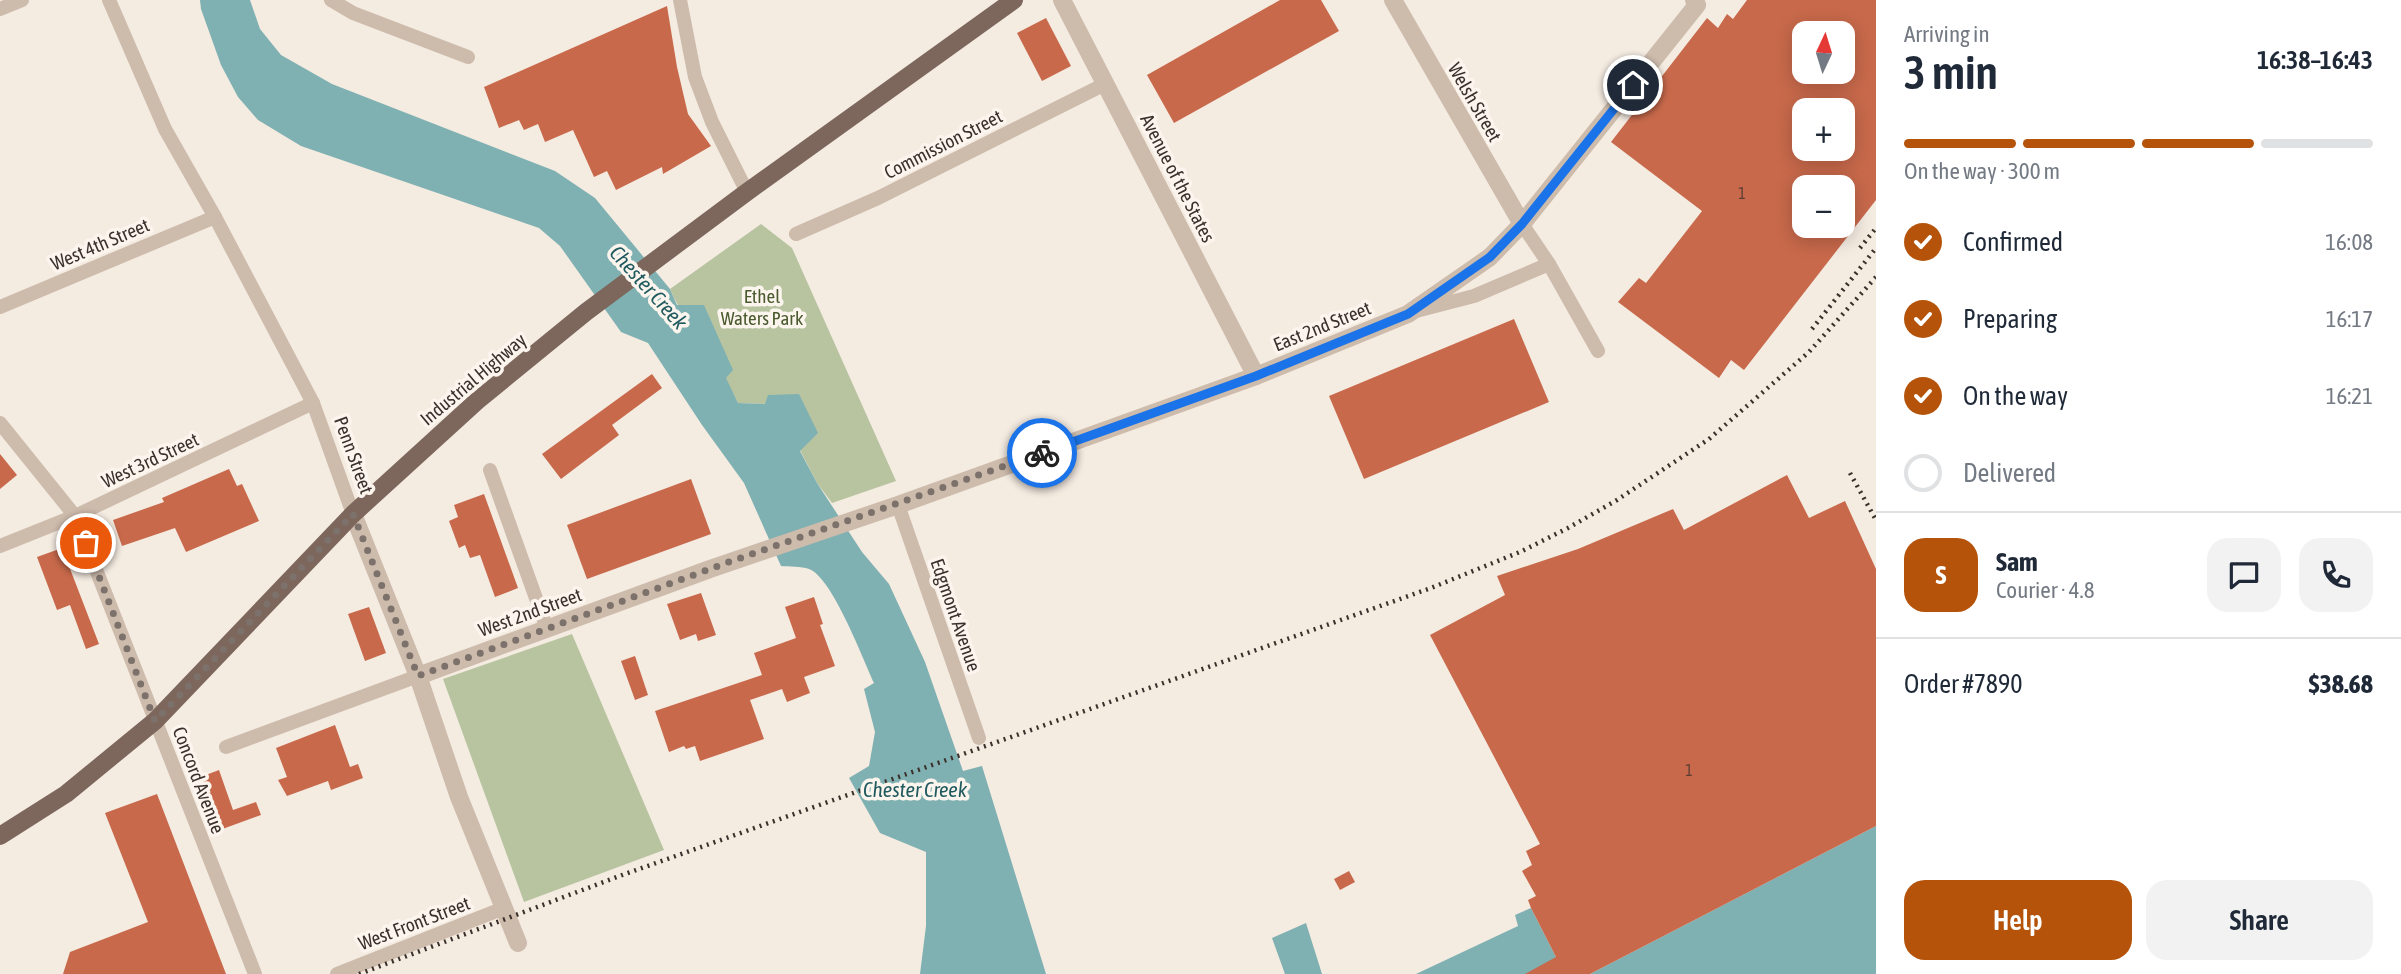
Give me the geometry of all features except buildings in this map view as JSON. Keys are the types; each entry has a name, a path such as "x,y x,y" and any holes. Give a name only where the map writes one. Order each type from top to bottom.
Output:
{"main road":[{"name":"Industrial Highway","path":"0,836 66,794 155,721 353,514 477,401 586,312 747,192 1014,0"}],"street":[{"path":"0,9 22,0"},
{"name":"Penn Street","path":"109,0 165,129 215,217 313,403 353,514 418,676 459,797 518,943"},
{"path":"331,0 353,13 468,57"},
{"path":"680,0 695,77 712,122 747,192"},
{"name":"Avenue of the States","path":"1062,0 1256,376"},
{"name":"Welsh Street","path":"1393,0 1522,224"},
{"name":"East 2nd Street","path":"850,521 1256,376 1408,314 1490,257 1522,224 1695,2"},
{"name":"Commission Street","path":"796,234 878,198 1105,84"},
{"name":"West 4th Street","path":"0,307 215,217"},
{"path":"1522,224 1549,264 1598,351"},
{"path":"1408,314 1474,296 1549,264"},
{"name":"West 3rd Street","path":"0,546 75,516 313,403"},
{"name":"Concord Avenue","path":"0,424 75,516 255,974"},
{"path":"490,470 547,629"},
{"name":"Edgmont Avenue","path":"898,505 979,738"},
{"name":"West 2nd Street","path":"226,747 768,548 850,521"},
{"name":"West Front Street","path":"337,974 505,908"}],"green space":[{"name":"Ethel Waters Park","path":"761,224 792,248 896,481 832,503 817,483 800,450 766,404 738,403 677,304 670,289"},
{"path":"572,634 664,850 524,902 443,679"}],"water":[{"name":"Chester Creek","path":"200,0 250,0 260,29 281,55 332,84 555,171 595,198 670,289 677,305 704,305 733,370 726,378 738,403 765,404 768,395 799,394 818,433 800,451 817,483 862,552 889,584 925,662 963,771 982,766 1046,974 920,974 926,926 926,852 880,833 849,778 869,766 875,732 864,689 874,683 837,602 818,575 809,569 781,566 744,483 648,343 621,332 560,246 539,228 301,146 258,120 238,97 221,65"},
{"path":"1876,826 1876,974 1590,974"},
{"path":"1531,908 1556,957 1544,974 1416,974 1518,926 1515,915"},
{"path":"1306,923 1322,974 1285,974 1272,938"}],"railway":[{"path":"1860,248 1876,228"},
{"path":"1812,329 1876,248"},
{"path":"359,974 625,874 1431,588 1520,552 1617,500 1709,439 1809,352 1876,277"},
{"path":"1850,473 1876,520"}],"way so far":[{"path":"86,543 155,721 353,514 418,676 768,548 1042,453"}],"route":[{"path":"1042,453 1256,376 1408,314 1490,257 1522,224 1633,85"}]}
